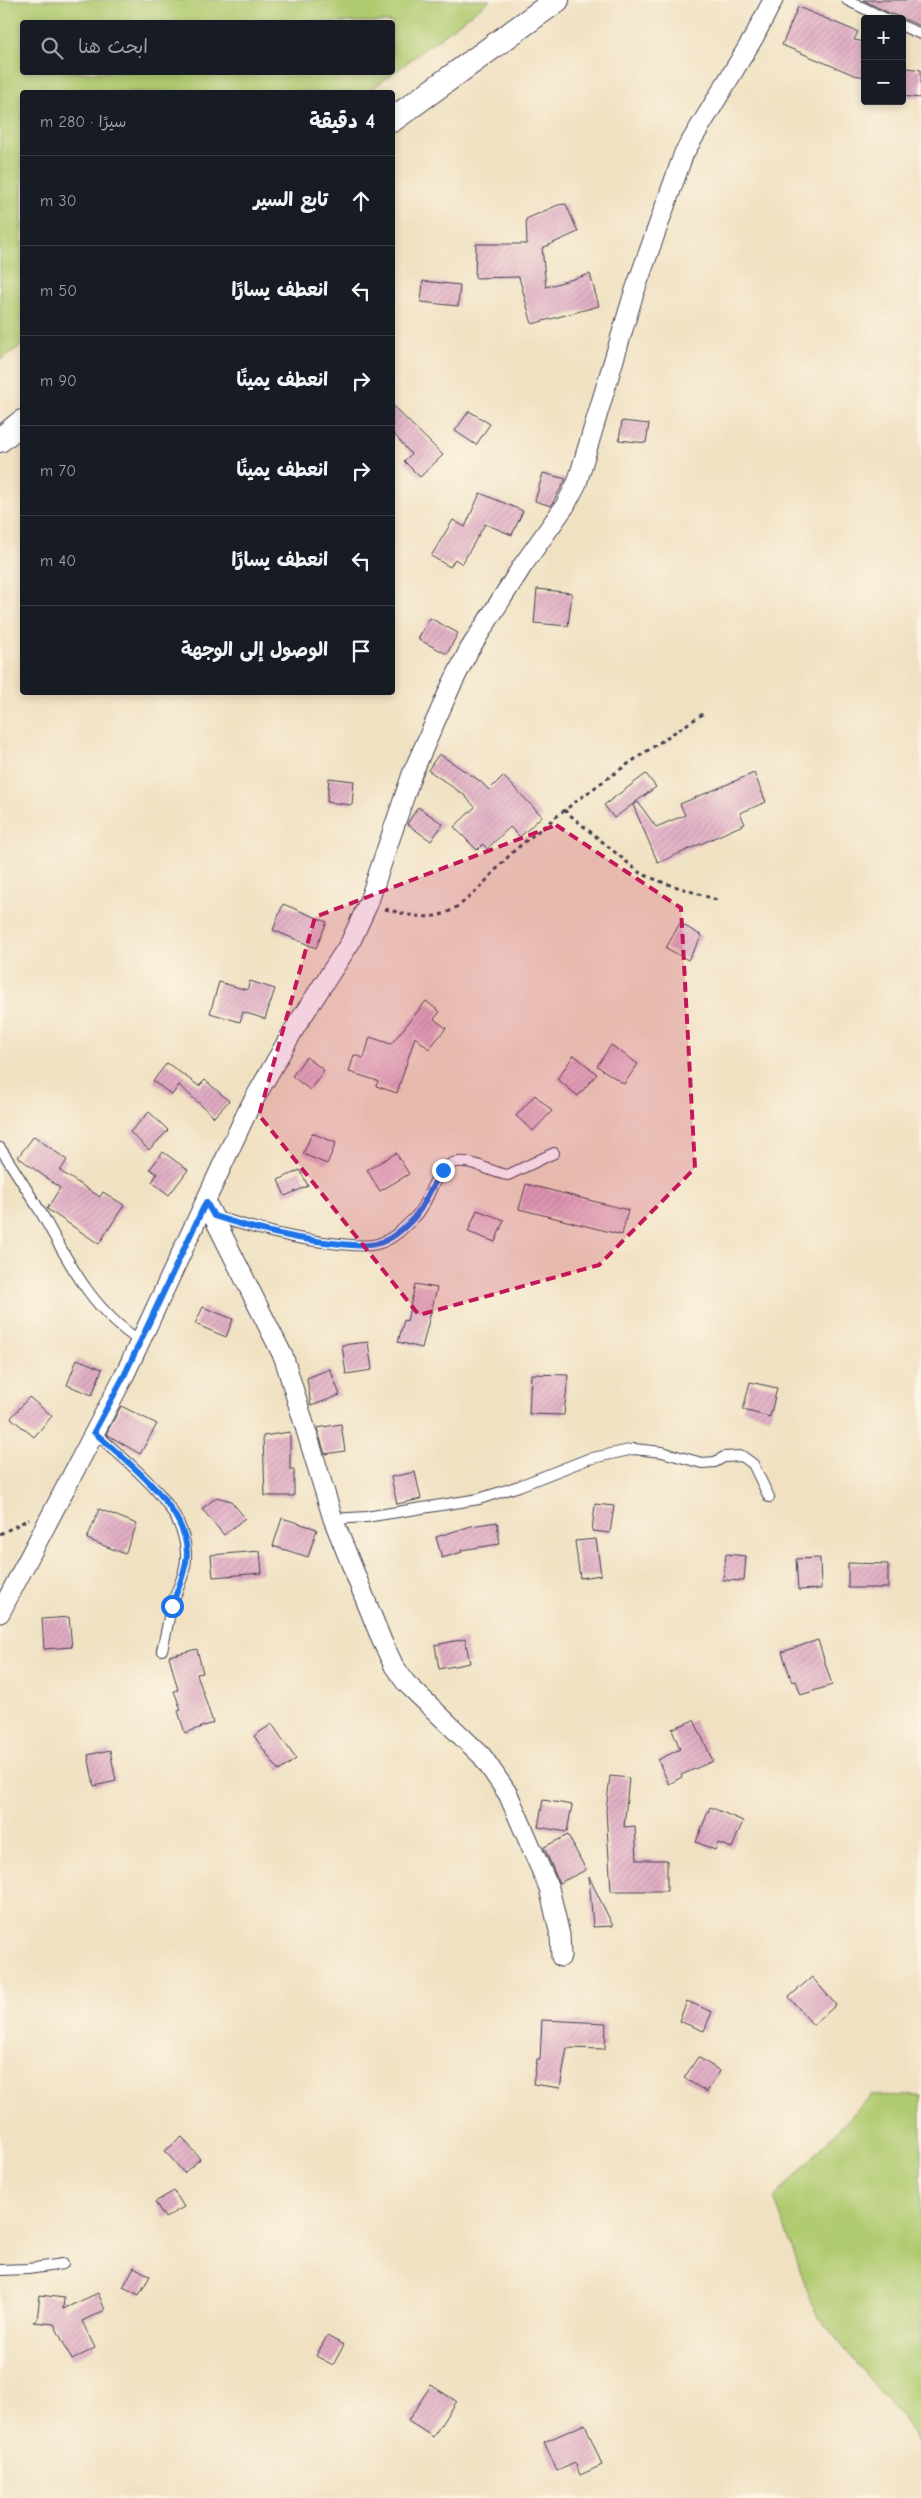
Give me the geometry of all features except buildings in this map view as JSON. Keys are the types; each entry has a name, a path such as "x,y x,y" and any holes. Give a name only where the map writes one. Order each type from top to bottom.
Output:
{"street":[{"path":"395,118 557,0"},
{"path":"0,1613 210,1209 215,1178 269,1071 350,943 368,904 412,774 451,686 492,613 565,506 577,483 633,296 684,153 754,37 773,0"},
{"path":"0,440 20,424"},
{"path":"210,1209 284,1358 333,1519 382,1642 394,1666 406,1683 482,1756 508,1794 549,1888 560,1935 561,1957"}],"lane":[{"path":"848,0 878,15"},
{"path":"906,28 921,34"},
{"path":"0,1148 88,1291 107,1316 122,1330 140,1341"},
{"path":"210,1209 266,1233 360,1246 378,1244 393,1237 423,1208 436,1179 443,1170 453,1163 464,1161 508,1176 554,1153"},
{"path":"94,1432 147,1481 168,1504 185,1540 187,1555 172,1606 162,1650"},
{"path":"333,1519 366,1517 479,1499 519,1486 588,1459 634,1449 662,1452 702,1464 715,1462 724,1457 742,1456 754,1464 769,1497"},
{"path":"0,2270 28,2269 63,2264"}],"path":[{"path":"368,904 409,916 430,917 447,912 467,900 518,848 564,810 632,760 706,712"},
{"path":"564,810 640,873 717,900"}],"highlighted area":[{"path":"556,825 681,908 695,1168 599,1265 419,1315 259,1115 315,917"}],"green space":[{"path":"0,0 490,0 395,72 395,20 20,20 20,75 391,75 371,90 20,90 20,346 0,360"},
{"path":"871,2095 921,2096 921,2450 914,2433 816,2314 774,2198"}],"route":[{"path":"172,1606 187,1555 180,1525 168,1504 147,1481 94,1432 124,1376 206,1202 214,1216 266,1233 360,1246 378,1244 393,1237 423,1208 436,1179 443,1170"}]}
